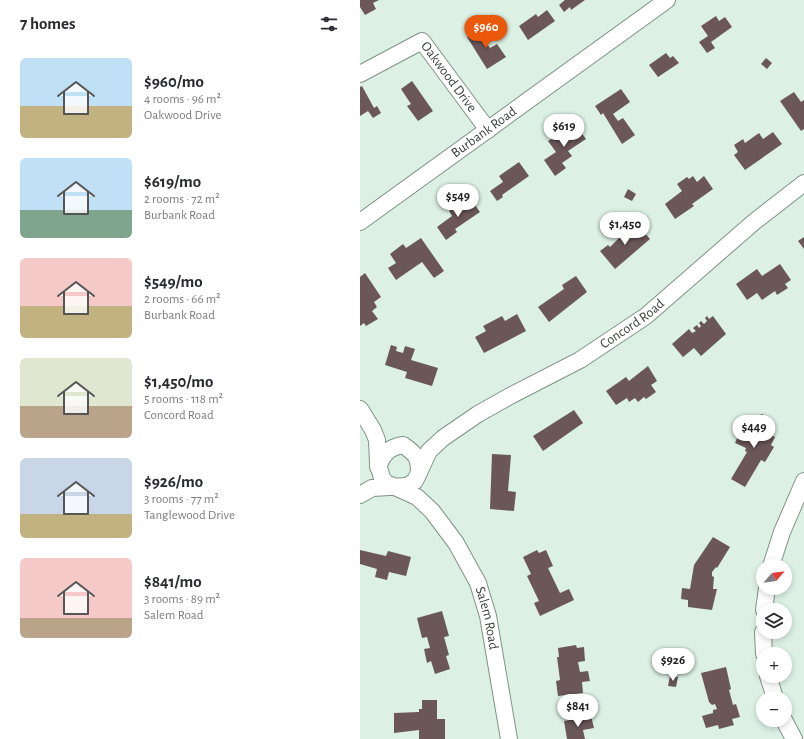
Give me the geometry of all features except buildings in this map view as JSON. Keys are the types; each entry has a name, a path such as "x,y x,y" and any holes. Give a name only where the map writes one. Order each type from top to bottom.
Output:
{"street":[{"name":"Burbank Road","path":"360,222 667,0"},
{"name":"Oakwood Drive","path":"360,74 422,41 488,130"},
{"name":"Concord Road","path":"360,495 376,487 396,488 407,486 415,481 429,451 443,438 478,414 580,360 646,316 754,222 804,183"},
{"name":"Salem Road","path":"364,414 391,439 414,452 418,459 420,489 432,511 473,572 486,604 509,739"},
{"name":"Salem Road","path":"364,414 377,440 378,464 380,473 386,482 417,498 432,511"},
{"name":"Concord Road","path":"403,445 424,445 443,438"},
{"path":"378,464 384,453 393,447 403,445"},
{"name":"Concord Road","path":"360,495 373,479 378,464"},
{"path":"773,559 782,532 804,481"},
{"path":"788,727 794,739"}]}
